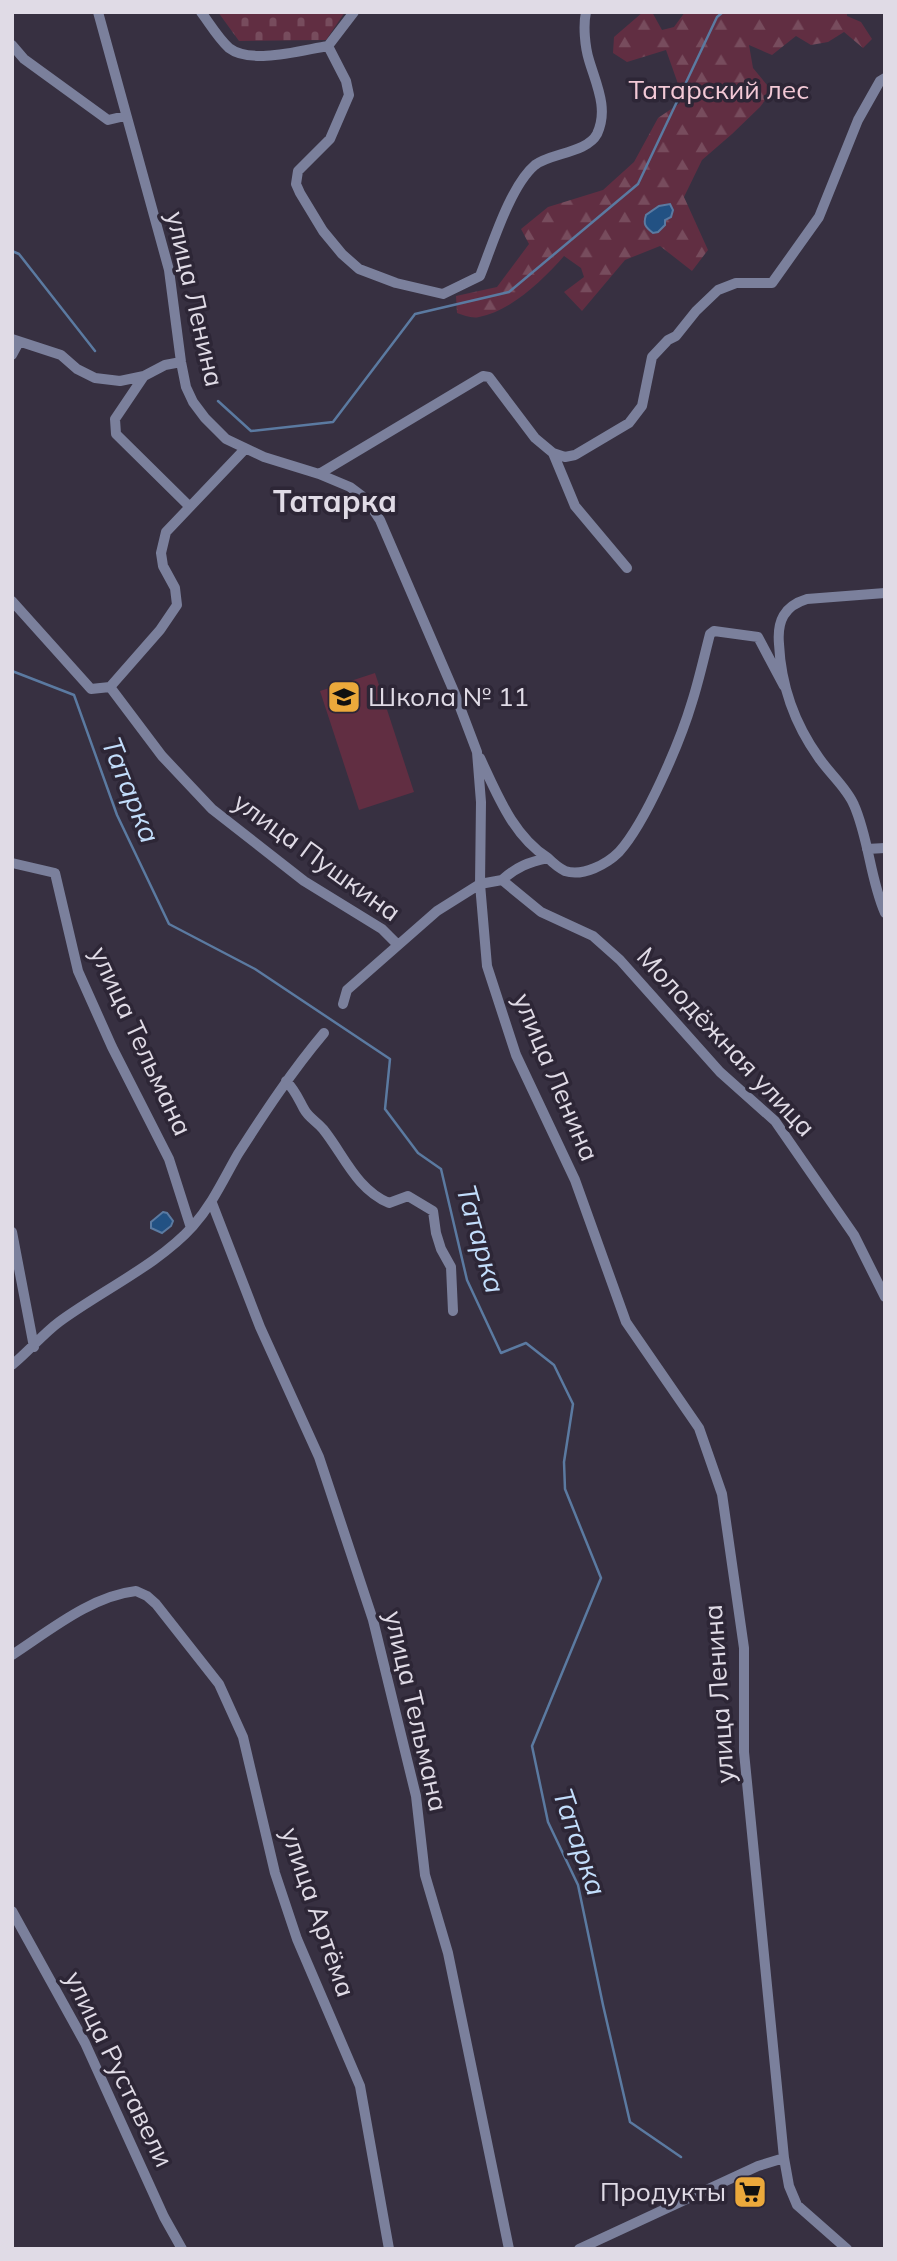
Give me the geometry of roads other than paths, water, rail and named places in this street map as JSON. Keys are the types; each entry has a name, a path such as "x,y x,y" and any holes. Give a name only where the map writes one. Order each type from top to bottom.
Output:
{"street":[{"name":"улица Ленина","path":"98,12 169,270 186,387 205,418 226,439 245,449 350,487 366,499 380,520 477,752 481,802 480,884 487,966 516,1055 575,1180 626,1322 699,1428 722,1494 744,1648 744,1752 784,2158 796,2205 847,2249"},
{"path":"201,12 230,49 244,55 267,56 328,46 354,12"},
{"path":"328,46 346,81 349,95 330,139 298,171 296,184 300,193 323,231 359,269 396,284 443,294 481,276 504,215 523,180 536,164 591,141 597,133 602,108 600,90 588,58 586,12"},
{"path":"12,45 24,59 108,120 125,116"},
{"path":"319,474 484,376 489,377 535,438 553,453 565,457 575,455 629,423 642,406 652,357 668,340 676,336 696,311 718,290 736,283 772,283 820,217 858,120 880,81 885,78"},
{"path":"12,355 16,340 61,355 77,369 95,379 120,381 144,376 165,365 181,362"},
{"path":"144,376 115,419 116,434 189,506"},
{"path":"12,601 91,689 110,687 160,630 177,605 175,588 163,566 161,544 166,532 245,449"},
{"path":"553,453 575,506 627,568"},
{"path":"885,593 807,599 789,607 783,614 778,636 784,686 793,715 819,758 853,802 885,913"},
{"path":"477,752 505,809 518,830 536,850 566,871 590,870 618,853 647,808 692,703 710,634 714,631 758,637 784,686"},
{"name":"улица Пушкина","path":"110,687 162,756 212,809 304,881 382,929 397,944"},
{"path":"867,849 885,848"},
{"path":"342,1004 347,990 437,911 480,884 502,880 524,864 548,858"},
{"name":"улица Тельмана","path":"12,863 55,873 78,971 112,1047 169,1158 191,1228"},
{"name":"Молодёжная улица","path":"502,880 541,912 593,936 620,960 720,1072 775,1121 854,1235 885,1297"},
{"path":"12,1365 57,1324 169,1248 191,1228 212,1203 237,1157 286,1081 324,1033"},
{"path":"286,1081 298,1093 305,1111 323,1130 358,1180 379,1199 389,1203 408,1196 433,1211 441,1249 452,1267 453,1311"},
{"name":"улица Тельмана","path":"212,1203 260,1327 319,1457 373,1620 416,1796 425,1875 448,1953 509,2249"},
{"path":"12,1232 34,1347"},
{"name":"улица Артёма","path":"12,1655 69,1618 126,1592 136,1591 156,1604 219,1684 243,1737 275,1873 297,1938 360,2086 389,2249"},
{"name":"улица Руставели","path":"12,1911 85,2043 181,2249"},
{"path":"579,2249 758,2166 784,2158"}],"water":[{"path":"670,204 673,210 671,217 665,220 665,225 658,232 653,233 645,225 646,215 659,206"},
{"path":"163,1212 173,1221 162,1233 151,1228 151,1222"}],"waterway":[{"path":"218,401 251,431 333,422 415,314 509,292 638,184 717,17 723,12"},
{"path":"12,251 19,254 95,351"},
{"name":"Татарка","path":"12,671 74,695 117,815 169,924 255,969 390,1059 385,1109 418,1153 441,1169 467,1280 501,1353 526,1343 554,1365 573,1404 564,1462 565,1489 601,1578 532,1746 548,1822 578,1885 630,2122 681,2157"}],"place":[{"name":"Школа № 11","path":"344,697"},
{"name":"Продукты","path":"750,2192"}],"district":[{"name":"Татарка","path":"335,502"}],"park label":[{"name":"Татарский лес","path":"719,90"}]}
